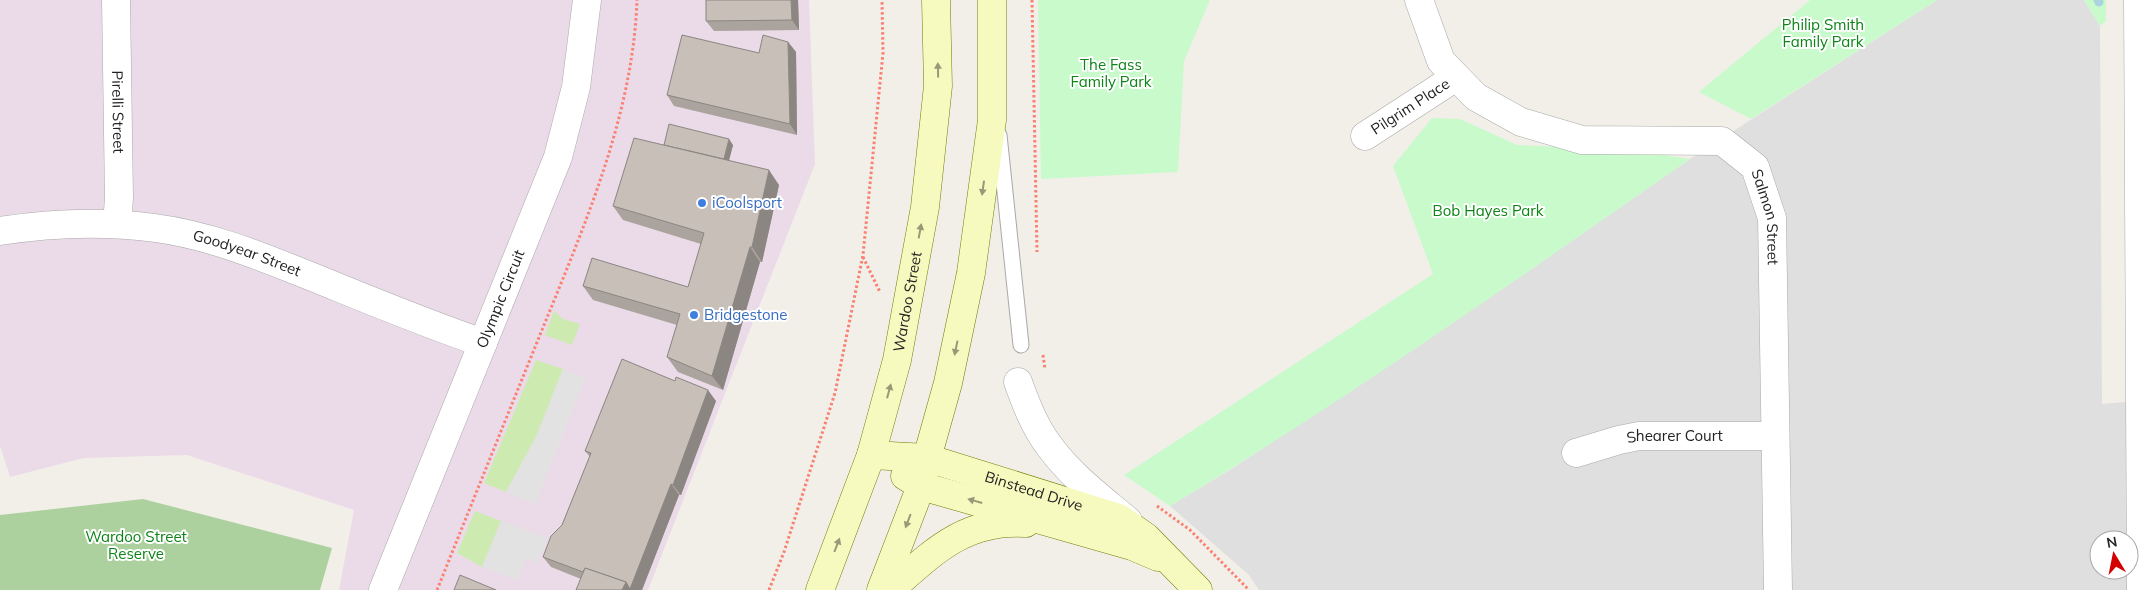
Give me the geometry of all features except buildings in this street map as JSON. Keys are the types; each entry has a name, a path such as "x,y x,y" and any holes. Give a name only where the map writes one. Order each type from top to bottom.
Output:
{"main road":[{"name":"Wardoo Street","path":"820,590 871,455 897,360 925,207 938,86 936,0"},
{"path":"881,590 921,486 948,383 971,273 992,120 992,0"},
{"name":"Binstead Drive","path":"871,455 927,458 1105,512 1120,518 1137,529 1191,583"},
{"name":"Binstead Drive","path":"871,455 921,486 1145,551 1159,557 1191,583"},
{"name":"Binstead Drive","path":"890,590 936,549 970,530 994,524 1016,523 1087,533"}],"street":[{"name":"Pirelli Street","path":"116,0 119,198 117,224"},
{"name":"Olympic Circuit","path":"383,590 558,157 576,87 588,0"},
{"name":"Salmon Street","path":"1419,0 1441,61 1476,97 1521,122 1582,140 1722,141 1756,167 1772,218 1778,590"},
{"path":"2138,0 2141,590"},
{"name":"Pilgrim Place","path":"1365,136 1456,77"},
{"name":"Goodyear Street","path":"0,230 69,223 117,224 156,228 240,248 483,344"},
{"name":"Binstead Drive","path":"1018,382 1032,416 1050,448 1080,480 1137,529"},
{"name":"Shearer Court","path":"1576,453 1639,436 1775,436"}],"lane":[{"path":"993,69 1021,345"}],"path":[{"path":"437,590 587,219 622,106 636,32 637,0"},
{"path":"769,590 784,552 835,393 863,256 883,53 882,0"},
{"path":"1032,0 1037,260"},
{"path":"1042,350 1046,372"},
{"path":"1151,502 1190,530 1249,590"}],"shaded area":[{"path":"0,0 809,0 815,164 648,590 339,590 354,510 187,455 84,458 10,477 0,446"},
{"path":"1937,0 2084,0 2100,26 2102,404 2149,400 2149,590 1259,590 1249,575 1170,506 1233,468 1482,303 1690,159"},
{"path":"563,369 585,378 535,504 506,492 536,437"},
{"path":"501,521 548,538 538,563 526,558 517,580 482,567"}],"green space":[{"name":"The Fass Family Park","path":"1038,0 1210,0 1184,61 1178,172 1041,179"},
{"name":"Philip Smith Family Park","path":"1810,0 1937,0 1751,119 1699,92"},
{"path":"2084,0 2106,0 2106,21 2100,26"},
{"name":"Bob Hayes Park","path":"1432,118 1460,119 1517,145 1637,151 1690,159 1498,293 1368,380 1170,506 1124,475 1433,274 1393,166"},
{"path":"554,311 563,319 580,324 572,345 545,335"},
{"path":"536,360 563,369 536,437 506,492 484,483"},
{"name":"Wardoo Street Reserve","path":"143,499 332,548 320,590 0,590 0,515"},
{"path":"475,511 501,521 482,567 457,553"}],"place":[{"name":"iCoolsport","path":"702,203"},
{"name":"Bridgestone","path":"694,315"}]}
